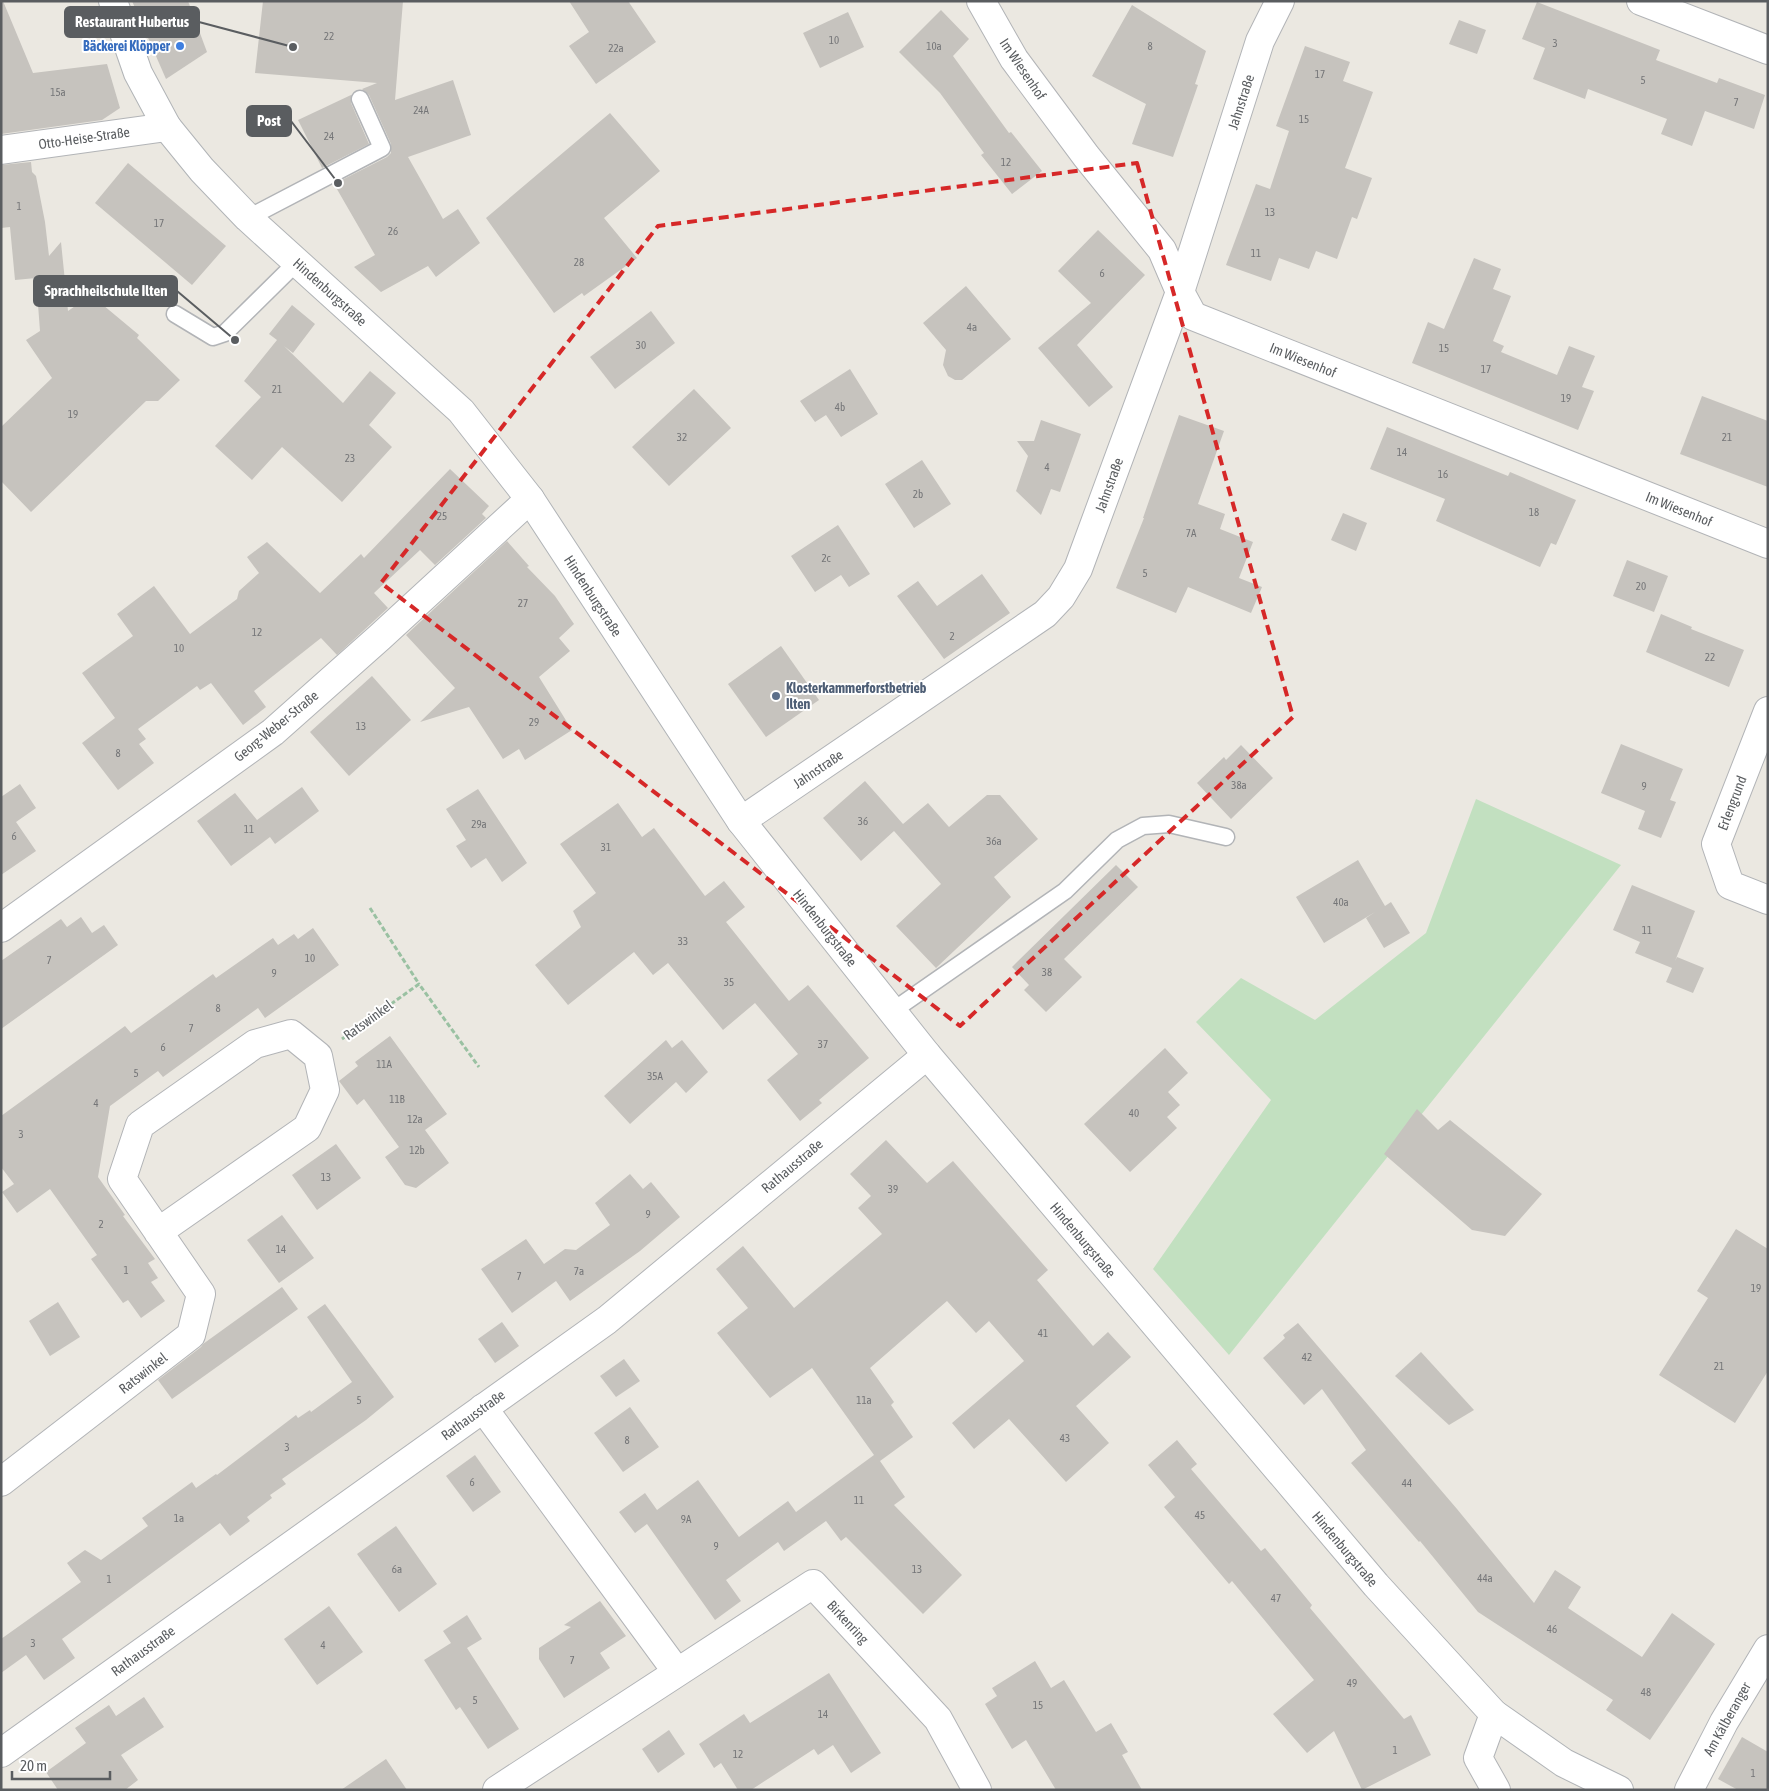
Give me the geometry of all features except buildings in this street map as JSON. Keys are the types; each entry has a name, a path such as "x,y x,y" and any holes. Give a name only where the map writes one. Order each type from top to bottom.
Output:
{"street":[{"name":"Hindenburgstraße","path":"112,1 138,73 167,127 202,170 248,218 460,411 530,499 741,822 927,1055 1376,1584 1494,1714 1564,1763 1619,1790"},
{"name":"Im Wiesenhof","path":"981,1 1014,59 1086,156 1162,250 1180,292 1193,316 1768,544"},
{"name":"Jahnstraße","path":"741,822 1045,614 1061,597 1078,569 1180,292 1260,41 1280,1"},
{"path":"1641,1 1768,50"},
{"name":"Otto-Heise-Straße","path":"1,150 167,127"},
{"name":"Georg-Weber-Straße","path":"1,928 273,732 530,499"},
{"name":"Erlengrund","path":"1768,711 1716,844 1730,885 1768,900"},
{"name":"Ratswinkel","path":"1,1482 191,1335 200,1294 122,1179 140,1125 254,1044 291,1034 318,1056"},
{"name":"Rathausstraße","path":"1,1752 607,1320 927,1055"},
{"path":"158,1232 307,1128 325,1090 318,1056"},
{"path":"483,1408 677,1672"},
{"name":"Birkenring","path":"497,1790 813,1584 938,1719 977,1790"},
{"name":"Am Kälberanger","path":"1689,1790 1724,1722 1768,1649"},
{"path":"1494,1714 1478,1758 1496,1790"}],"lane":[{"path":"248,218 382,148 360,99"},
{"path":"175,314 213,337 225,333 297,262"},
{"path":"892,1012 1065,891 1117,840 1143,826 1169,824 1226,837"}],"path":[{"path":"370,908 419,984 479,1067"},
{"name":"Ratswinkel","path":"318,1056 419,984"}],"highlighted area":[{"path":"1137,163 1293,717 960,1026 381,583 658,226"}],"green space":[{"path":"1476,799 1621,865 1229,1355 1153,1269 1271,1100 1196,1022 1241,978 1315,1020 1426,933"}],"place":[{"name":"Bäckerei Klöpper","path":"180,46"},
{"name":"Restaurant Hubertus","path":"293,47"},
{"name":"Post","path":"338,183"},
{"name":"Sprachheilschule Ilten","path":"235,340"},
{"name":"Klosterkammerforstbetrieb Ilten","path":"776,696"}]}
